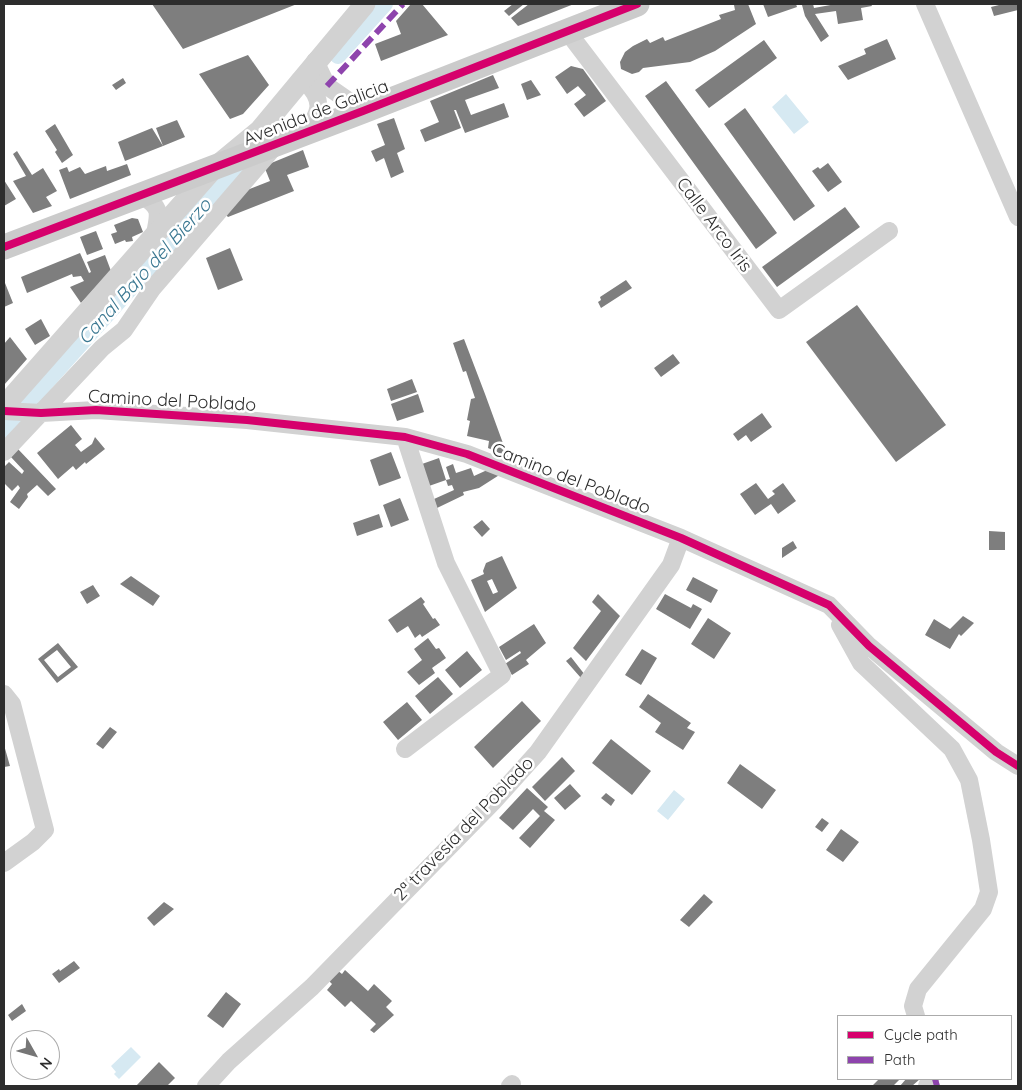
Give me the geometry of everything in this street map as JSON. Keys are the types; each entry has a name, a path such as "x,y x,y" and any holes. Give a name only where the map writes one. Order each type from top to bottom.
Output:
{"main road":[{"name":"Avenida de Galicia","path":"4,247 306,133 637,4"}],"street":[{"path":"4,406 155,234 260,130 315,61 365,4"},
{"path":"925,4 1018,217"},
{"name":"Calle Arco Iris","path":"568,31 779,310 889,231"},
{"path":"315,61 327,86 363,111"},
{"path":"299,82 306,82 318,99 319,108 317,116 306,133"},
{"path":"4,452 102,348 124,330 152,289 273,145"},
{"path":"141,195 153,202 159,213 155,234"},
{"name":"Camino del Poblado","path":"4,411 41,413 96,410 247,420 405,437 466,454 680,538 830,605 869,646 996,752 1018,766"},
{"path":"405,437 446,563 502,676 405,750"},
{"name":"2ª travesía del Poblado","path":"206,1086 229,1061 312,987 493,802 538,752 671,565 680,538"},
{"path":"830,605 861,663 952,749 969,780 989,892 983,909 976,919 918,989 913,1006 916,1015"},
{"path":"4,694 12,704 46,830 4,863"}],"shaded area":[{"path":"786,94 809,122 794,134 772,107"},
{"path":"674,790 685,799 668,820 657,811"},
{"path":"131,1047 141,1057 119,1079 114,1074 116,1072 111,1066"}],"building":[{"path":"152,4 297,4 183,49"},
{"path":"411,4 422,4 448,35 381,61 375,44 401,34 396,21"},
{"path":"513,4 524,4 509,16 504,11"},
{"path":"529,4 574,4 518,26 511,18"},
{"path":"748,4 756,24 715,51 690,62 643,68 639,72 632,74 621,69 620,62 625,52 633,46 647,39 650,43 663,37 665,41 721,19 719,15 735,10 734,5"},
{"path":"763,4 796,4 797,7 768,17"},
{"path":"813,4 814,8 836,4 871,4 872,6 861,8 863,20 838,24 836,11 815,14 829,36 821,42 805,16 802,5"},
{"path":"1003,4 1018,4 1018,10 994,16 991,7"},
{"path":"887,39 896,59 848,80 838,66 866,54 864,49"},
{"path":"764,40 777,58 709,108 695,90"},
{"path":"248,55 269,85 243,114 230,119 199,74"},
{"path":"571,66 583,69 606,101 584,117 574,104 586,95 578,86 567,94 555,77"},
{"path":"493,75 499,88 465,100 471,115 504,103 509,117 465,133 456,110 454,110 461,128 425,142 420,130 439,122 430,101"},
{"path":"123,78 126,83 116,90 112,85"},
{"path":"531,80 541,95 527,100 521,84"},
{"path":"666,81 777,233 756,249 645,96"},
{"path":"745,108 815,206 794,221 724,124"},
{"path":"394,118 405,149 397,153 404,172 391,178 384,158 376,162 371,151 385,145 377,124"},
{"path":"177,120 185,137 163,146 156,128"},
{"path":"55,124 73,155 62,163 55,152 57,150 45,131"},
{"path":"152,128 163,146 125,161 118,142"},
{"path":"303,150 309,167 287,175 294,191 228,217 224,213 242,192 270,181 264,166"},
{"path":"17,151 32,175 43,168 57,191 46,197 52,206 33,213 13,181 26,176 13,154"},
{"path":"828,163 842,182 828,192 812,171 818,167 820,169"},
{"path":"127,164 131,175 70,199 59,170 67,167 69,172 80,167 85,174 106,166 107,171"},
{"path":"4,180 16,199 4,206"},
{"path":"845,207 860,227 777,287 762,267"},
{"path":"132,218 138,219 143,232 132,237 133,241 126,242 125,240 115,244 111,234 117,232 114,225"},
{"path":"96,231 103,249 87,255 80,237"},
{"path":"230,248 243,280 218,290 206,258"},
{"path":"80,253 89,273 91,272 87,262 105,255 111,271 81,303 70,287 84,281 81,276 73,277 72,274 27,293 21,277"},
{"path":"626,280 632,288 601,308 598,302 601,300 600,297"},
{"path":"4,284 13,303 4,307"},
{"path":"857,305 946,425 896,462 806,342"},
{"path":"41,319 50,336 35,345 25,329"},
{"path":"10,337 27,359 4,385 4,344"},
{"path":"464,339 508,457 488,448 489,441 467,436 470,421 467,420 471,399 475,398 466,371 463,372 453,343"},
{"path":"673,354 680,363 661,377 654,368"},
{"path":"412,379 417,392 391,401 387,389"},
{"path":"418,394 424,412 397,421 391,404"},
{"path":"762,413 772,427 751,442 746,435 738,441 733,434"},
{"path":"71,425 82,439 75,445 81,452 92,444 95,437 105,449 76,470 73,466 58,479 37,453"},
{"path":"17,448 56,489 48,496 37,485 27,494 28,497 19,509 10,502 20,488 18,485 12,491 4,483 4,467 9,462 22,474 24,471 10,456"},
{"path":"391,452 401,478 379,486 370,460"},
{"path":"439,458 446,480 429,486 422,464"},
{"path":"453,464 456,473 471,468 474,476 485,471 488,466 504,472 479,488 463,492 464,495 437,508 434,499 454,490 452,485 448,486 446,480 450,479 446,467"},
{"path":"756,483 768,499 775,494 772,491 783,483 796,501 778,514 771,504 755,515 740,494"},
{"path":"400,498 409,520 391,527 383,505"},
{"path":"379,514 383,527 357,536 353,523"},
{"path":"482,520 490,529 482,537 473,527"},
{"path":"989,531 1005,532 1005,550 989,550"},
{"path":"793,541 797,548 782,558 782,548"},
{"path":"502,556 517,588 485,612 471,580 484,574 483,571 486,563","holes":["492,579 498,592 493,594 487,581"]},
{"path":"131,576 160,596 153,606 120,584"},
{"path":"693,577 718,590 711,603 686,590"},
{"path":"93,585 100,596 87,604 80,592"},
{"path":"598,594 620,616 586,661 573,648 601,611 592,602"},
{"path":"665,594 691,608 693,604 702,609 690,629 656,609"},
{"path":"421,597 425,602 423,604 433,619 435,618 440,625 422,637 420,634 415,638 408,626 397,633 388,620"},
{"path":"963,616 974,623 961,636 959,634 950,649 925,635 934,619 950,629"},
{"path":"708,618 731,633 714,659 691,644"},
{"path":"534,624 546,643 526,660 529,664 512,675 505,664 521,653 520,651 506,660 499,647"},
{"path":"428,638 446,658 432,668 435,673 419,685 407,672 422,660 414,649"},
{"path":"58,643 78,667 57,683 38,659","holes":["57,650 71,667 58,677 44,660"]},
{"path":"642,649 657,658 641,685 625,675"},
{"path":"467,651 482,670 460,688 445,670"},
{"path":"571,657 585,675 581,678 566,661"},
{"path":"438,677 453,694 430,714 415,696"},
{"path":"648,694 691,723 687,728 695,732 683,750 655,732 661,723 639,707"},
{"path":"522,701 541,721 493,768 474,747"},
{"path":"407,702 422,720 398,740 383,722"},
{"path":"110,727 117,732 103,749 96,744"},
{"path":"611,739 651,771 632,795 592,763"},
{"path":"4,745 10,766 4,767"},
{"path":"562,757 575,771 545,801 532,787"},
{"path":"740,764 776,790 762,809 727,783"},
{"path":"570,784 581,796 565,810 554,798"},
{"path":"527,788 548,807 544,811 555,820 530,848 519,838 540,816 533,809 513,830 499,818"},
{"path":"606,793 615,800 611,806 601,798"},
{"path":"822,818 829,823 822,832 815,827"},
{"path":"841,829 859,842 843,862 826,850"},
{"path":"704,894 713,902 689,927 680,920"},
{"path":"164,902 174,909 154,926 147,918"},
{"path":"74,961 80,968 59,983 52,974"},
{"path":"337,970 342,974 345,970 368,991 374,984 392,1001 386,1007 394,1015 374,1033 370,1030 376,1024 351,1001 345,1007 327,990 332,984 328,980"},
{"path":"226,992 241,1004 223,1028 207,1016"},
{"path":"22,1004 26,1011 12,1021 8,1015"},
{"path":"159,1062 175,1078 167,1086 136,1086"},
{"path":"878,1080 899,1080 893,1086 872,1086"},
{"path":"905,1080 919,1080 912,1086 900,1086"}],"waterway":[{"name":"Canal Bajo del Bierzo","path":"338,56 385,4"},
{"name":"Canal Bajo del Bierzo","path":"4,430 247,158"}],"marked path":[{"path":"327,86 403,4"},
{"path":"935,1080 937,1086"}],"cycle path":[{"path":"4,247 363,111 637,4"},
{"path":"4,411 41,413 96,410 247,420 405,437 467,454 681,538 829,605 869,646 996,752 1018,766"}]}
